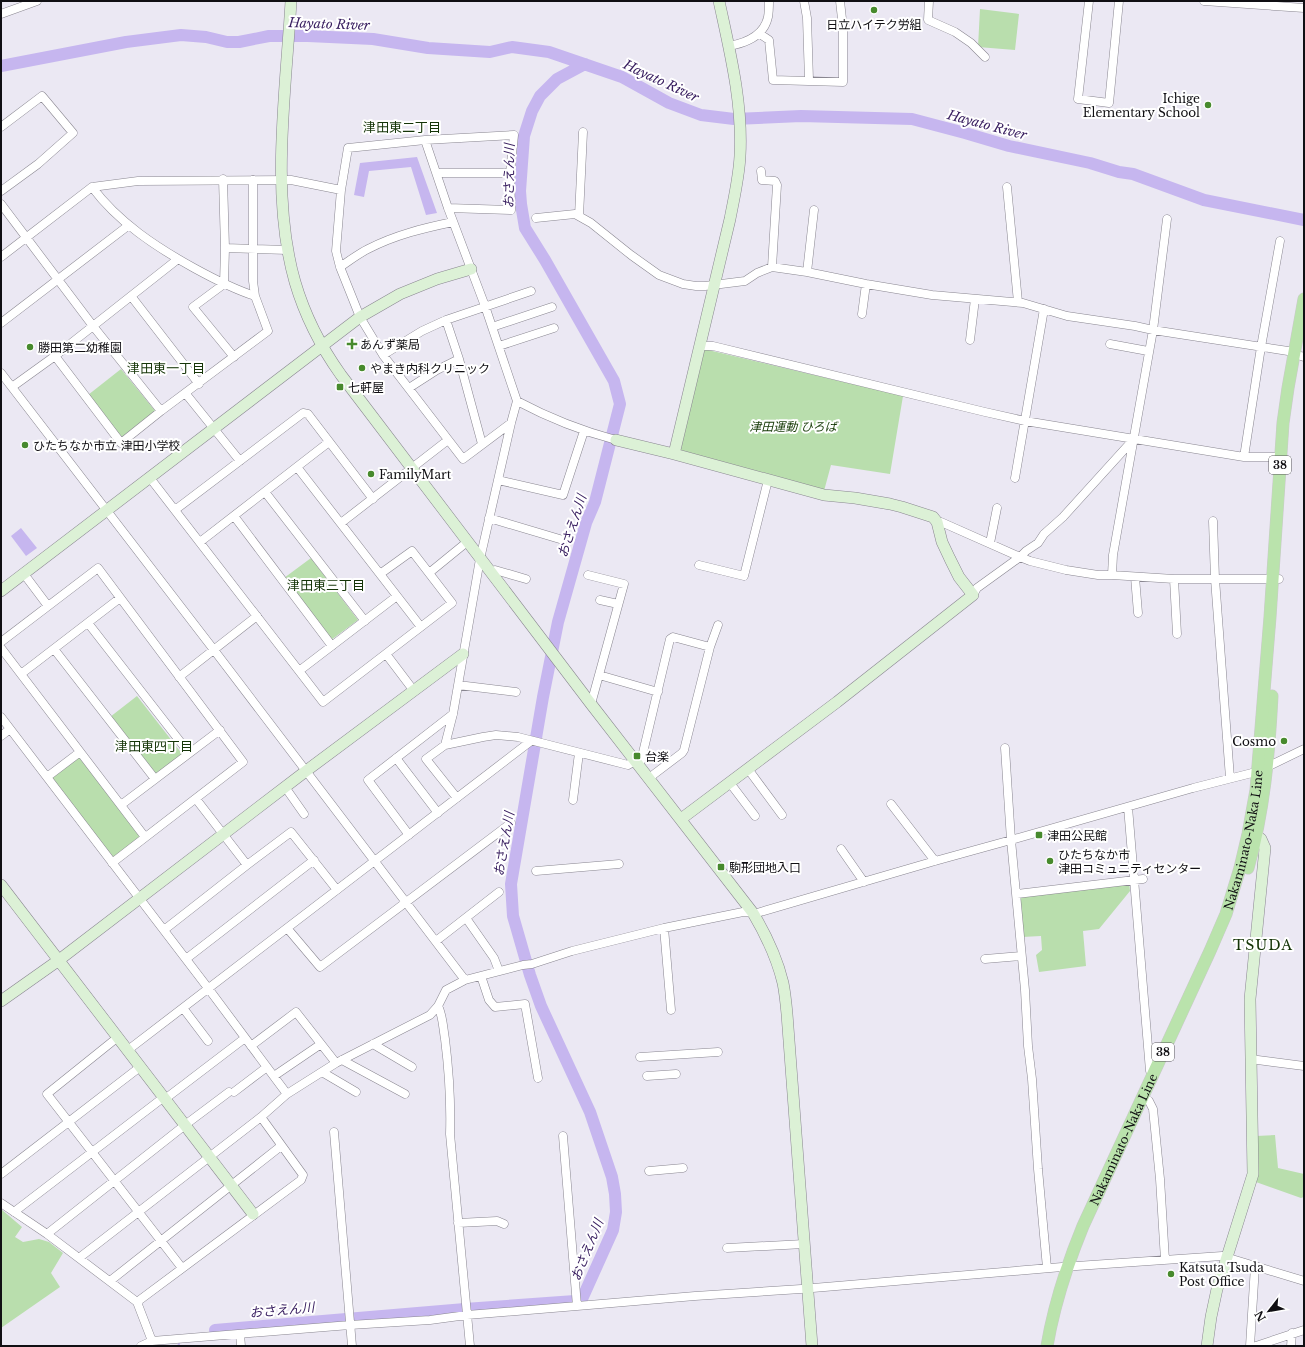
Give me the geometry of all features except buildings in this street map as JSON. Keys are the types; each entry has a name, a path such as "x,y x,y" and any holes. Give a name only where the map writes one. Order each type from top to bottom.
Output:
{"main road":[{"name":"Nakaminato-Naka Line","path":"1047,1346 1057,1301 1071,1267 1225,936 1248,869 1262,808 1262,769 1276,579 1291,419 1300,356 1304,299"},
{"name":"Nakaminato-Naka Line","path":"1276,579 1280,458 1283,423 1304,339"},
{"name":"Nakaminato-Naka Line","path":"1055,1346 1066,1298 1071,1267 1083,1226 1198,978 1226,914 1240,868 1262,769"}],"street":[{"path":"1,14 37,1"},
{"path":"291,1 282,144 284,227 288,250 303,306 322,345 341,375 467,542 492,572 591,704 753,913 762,928 778,966 783,984 787,1014 812,1346"},
{"path":"674,454 730,219 740,156 738,96 719,1"},
{"path":"729,46 740,44 760,34 768,18 769,1"},
{"path":"804,1 809,80"},
{"path":"760,34 769,40 773,80 843,82 843,28 840,1"},
{"path":"929,1 928,20 955,32 971,42 985,57"},
{"path":"1089,1 1078,99 1109,102 1119,1"},
{"path":"1204,1 1267,3 1304,8"},
{"path":"1,127 42,96 73,133 38,164 1,191"},
{"path":"579,216 584,132"},
{"path":"448,208 512,210 510,173 514,135 425,140 348,148 341,190 336,251 340,267 360,317 383,355 463,459 511,422"},
{"path":"425,140 453,222 485,306 518,400 511,422 480,559 453,714 445,745"},
{"path":"761,171 762,180 775,181 777,185 772,267"},
{"path":"437,173 510,173"},
{"path":"1,257 92,187 138,181 224,179 291,180 341,190"},
{"path":"224,179 224,284"},
{"path":"55,356 122,443 161,411 186,394 268,331 255,296 253,281 253,180"},
{"path":"92,187 101,199 129,225 178,259 224,284 255,296"},
{"path":"1007,187 1018,302"},
{"path":"1,204 93,326 161,411"},
{"path":"807,272 814,210"},
{"path":"536,218 575,214 591,223 659,275 683,284 696,286 746,281 757,273 772,267 932,295 1018,302 1067,316 1288,351 1300,356"},
{"path":"1112,575 1113,555 1148,351 1153,330 1167,219"},
{"path":"340,267 368,249 398,236 453,222"},
{"path":"1,323 129,225"},
{"path":"1244,457 1261,347 1280,241"},
{"path":"224,248 288,250"},
{"path":"12,387 55,356 178,259"},
{"path":"1,591 108,511 360,317 400,294 437,279 471,269"},
{"path":"224,284 194,307 234,357"},
{"path":"862,314 866,284"},
{"path":"383,355 422,331 446,320 531,291"},
{"path":"131,296 198,384"},
{"path":"970,340 975,299"},
{"path":"492,327 552,307"},
{"path":"1015,478 1044,309"},
{"path":"446,320 459,359 482,444"},
{"path":"499,346 554,328"},
{"path":"1110,344 1148,351"},
{"path":"700,346 714,346 1024,421 1244,457 1280,458"},
{"path":"409,388 437,370 459,359"},
{"path":"1,373 306,770 465,980"},
{"path":"186,394 240,461"},
{"path":"518,400 532,409 584,431 605,437 674,454 824,495 855,498 902,507 933,517 937,522 942,542 950,560 959,577 973,595"},
{"path":"175,510 303,413 308,414 373,499"},
{"path":"498,480 564,495 584,431"},
{"path":"342,523 448,440"},
{"path":"681,819 837,702 973,595 977,588 1026,550 1038,543 1044,534 1063,517 1133,440"},
{"path":"200,542 329,442"},
{"path":"298,467 420,627"},
{"path":"150,478 323,702 452,603 412,551 380,574"},
{"path":"699,565 744,576 768,480"},
{"path":"265,492 364,621"},
{"path":"990,544 997,508"},
{"path":"234,516 332,646"},
{"path":"489,518 563,540"},
{"path":"1213,521 1215,579 1230,778"},
{"path":"937,522 941,522 1030,561 1066,570 1098,575 1174,579 1276,579"},
{"path":"429,573 467,542"},
{"path":"1,642 98,568 243,762 112,863"},
{"path":"492,572 495,570 526,579"},
{"path":"24,574 48,606"},
{"path":"588,576 624,584 591,704"},
{"path":"1135,577 1138,613"},
{"path":"1174,579 1177,634"},
{"path":"299,671 397,596"},
{"path":"21,674 120,598"},
{"path":"600,600 618,604"},
{"path":"179,677 257,616"},
{"path":"88,623 189,753"},
{"path":"649,778 684,750 710,647 718,625"},
{"path":"457,798 426,758 445,745 483,737 496,735 518,737 628,765 641,761 670,639 672,637 710,647"},
{"path":"1,648 145,837"},
{"path":"54,649 155,779"},
{"path":"386,654 414,691"},
{"path":"1,1002 140,899 306,770 463,654"},
{"path":"599,675 658,692"},
{"path":"458,685 516,692"},
{"path":"409,835 368,780 453,714"},
{"path":"1,717 287,1094"},
{"path":"1,736 10,729"},
{"path":"121,805 220,730"},
{"path":"128,1050 531,741"},
{"path":"1005,748 1011,840 1017,894 1047,1268"},
{"path":"47,777 80,752"},
{"path":"79,1258 261,1117 287,1094 339,1061 430,1015 438,1006 446,990 465,980 532,964 572,951 664,928 743,912 757,913 1262,769 1303,752"},
{"path":"573,800 579,753"},
{"path":"396,758 438,813"},
{"path":"748,769 782,815"},
{"path":"730,783 755,816"},
{"path":"285,787 304,814"},
{"path":"196,799 247,866"},
{"path":"891,804 935,861"},
{"path":"1128,807 1150,1071 1153,1074"},
{"path":"287,928 320,967 512,823"},
{"path":"164,930 291,832 337,890"},
{"path":"1207,1346 1217,1289 1253,1174 1250,999 1265,848 1261,839 1256,836"},
{"path":"841,849 864,882"},
{"path":"186,959 314,860"},
{"path":"536,870 619,864"},
{"path":"1248,869 1263,870"},
{"path":"1017,894 1143,879"},
{"path":"1,885 253,1214"},
{"path":"436,941 499,892"},
{"path":"466,918 494,958 499,971"},
{"path":"664,928 671,1010"},
{"path":"985,959 1021,956"},
{"path":"481,976 489,1000 495,1007 525,1004 538,1078"},
{"path":"438,1006 442,1013 447,1053 451,1100 450,1134 470,1346"},
{"path":"183,1008 208,1041"},
{"path":"251,1046 296,1012 321,1044 339,1061 404,1094"},
{"path":"118,1037 47,1094 182,1268"},
{"path":"14,1212 245,1038"},
{"path":"274,1076 321,1044"},
{"path":"373,1044 412,1067"},
{"path":"640,1056 718,1052"},
{"path":"1250,1059 1304,1066"},
{"path":"1,1174 140,1067"},
{"path":"47,1234 185,1125 267,1067"},
{"path":"322,1072 356,1092"},
{"path":"647,1076 676,1074"},
{"path":"1149,1101 1153,1109 1160,1178 1165,1260"},
{"path":"137,1302 253,1214 301,1180 303,1175 261,1117"},
{"path":"334,1132 352,1346"},
{"path":"563,1136 577,1306"},
{"path":"110,1281 281,1146"},
{"path":"649,1171 683,1168"},
{"path":"1,1203 47,1234 137,1302 152,1341"},
{"path":"458,1223 497,1221 504,1224"},
{"path":"727,1248 804,1244"},
{"path":"141,1346 152,1341 430,1320 467,1315 1047,1268 1222,1256 1304,1281"},
{"path":"1250,1346 1255,1266"},
{"path":"1256,1346 1304,1330"},
{"path":"1291,1346 1292,1333"},
{"path":"240,1334 241,1346"}],"green space":[{"path":"980,9 1019,14 1015,50 978,47"},
{"name":"津田運動 ひろば","path":"704,349 903,396 890,474 831,465 824,491 680,452"},
{"path":"121,369 156,412 122,440 88,395"},
{"path":"311,558 358,620 331,640 284,578"},
{"path":"137,696 183,755 156,776 110,717"},
{"path":"79,757 142,838 114,858 51,778"},
{"path":"1129,882 1130,891 1099,929 1083,931 1086,966 1039,972 1036,955 1042,950 1041,936 1022,937 1018,897"},
{"path":"1275,1135 1278,1168 1304,1174 1304,1197 1301,1198 1256,1182 1256,1136"},
{"path":"1,1209 22,1227 15,1237 23,1242 39,1239 49,1242 63,1253 51,1273 60,1287 1,1328"}],"shaded area":[{"path":"417,157 437,213 426,215 411,167 369,171 364,197 354,195 360,163"},
{"path":"21,528 37,548 26,556 11,536"}],"waterway":[{"name":"Hayato River","path":"1,66 126,42 181,35 206,37 227,42 239,42 269,36 373,39 428,48 490,52 512,47 549,52 622,77 669,103 701,115 734,119 801,116 912,119 1009,146 1090,163 1119,172 1133,174 1204,200 1304,220"},
{"name":"おさえん川","path":"215,1330 575,1301 582,1299 613,1230 616,1212 612,1177 590,1112 541,1006 530,975 513,916 511,884 543,697 558,622 586,523 595,502 620,404 614,381 525,228 521,204 520,191 524,136 532,111 540,96 557,79 585,64"}],"place":[{"name":"日立ハイテク労組","path":"874,10"},
{"name":"Ichige Elementary School","path":"1208,105"},
{"name":"あんず薬局","path":"352,344"},
{"name":"勝田第二幼稚園","path":"30,347"},
{"name":"やまき内科クリニック","path":"362,368"},
{"name":"七軒屋","path":"340,387"},
{"name":"ひたちなか市立 津田小学校","path":"25,445"},
{"name":"FamilyMart","path":"371,474"},
{"name":"Cosmo","path":"1284,741"},
{"name":"台楽","path":"637,756"},
{"name":"津田公民館","path":"1039,835"},
{"name":"ひたちなか市 津田コミュニティセンター","path":"1050,861"},
{"name":"駒形団地入口","path":"721,867"},
{"name":"Katsuta Tsuda Post Office","path":"1171,1274"}],"district":[{"name":"津田東二丁目","path":"402,127"},
{"name":"津田東一丁目","path":"166,368"},
{"name":"津田東三丁目","path":"326,585"},
{"name":"津田東四丁目","path":"154,746"},
{"name":"TSUDA","path":"1263,945"}]}
